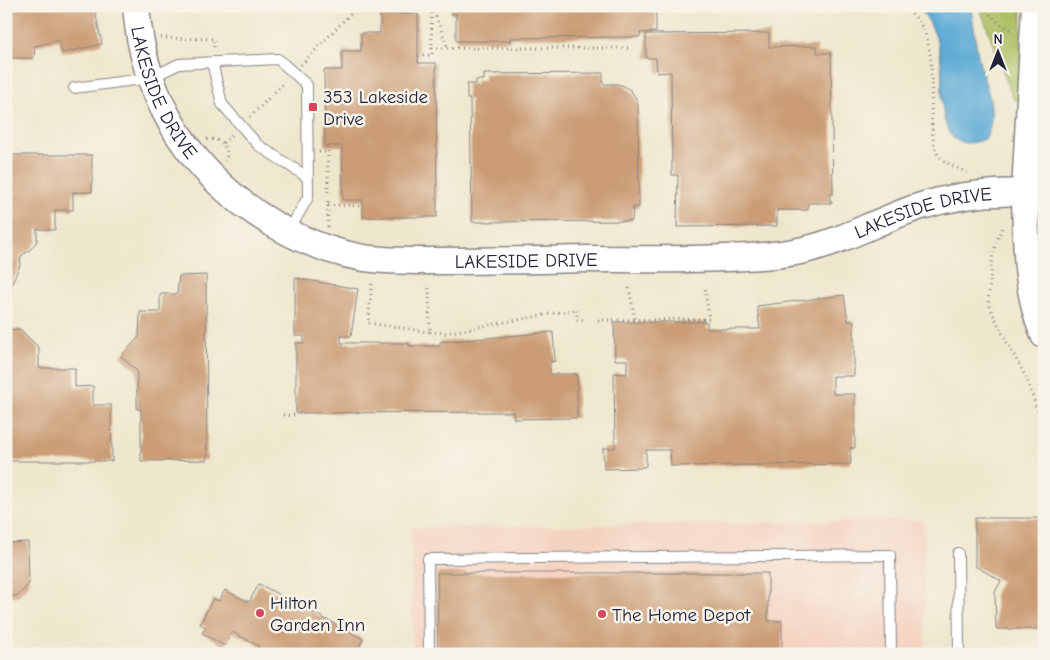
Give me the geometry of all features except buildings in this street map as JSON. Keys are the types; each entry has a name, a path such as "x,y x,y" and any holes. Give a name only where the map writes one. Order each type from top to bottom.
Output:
{"street":[{"name":"LAKESIDE DRIVE","path":"136,6 138,34 150,78 173,125 186,146 204,168 231,195 259,215 288,232 322,248 364,258 406,261 680,260 754,257 804,250 855,234 917,208 953,198 995,192 1035,193"},
{"path":"1035,6 1035,193 1026,221 1031,289 1044,335"}],"lane":[{"path":"74,88 150,78 178,64 278,59 307,85 308,197 288,232"},
{"path":"212,62 222,104 258,145 307,177"},
{"path":"958,554 959,654"},
{"path":"429,654 428,559 890,555 891,654"}],"path":[{"path":"418,56 432,55 432,6"},
{"path":"432,6 448,48"},
{"path":"899,6 915,16 926,36 931,71 930,112 938,155 954,167 968,173"},
{"path":"984,6 992,18 1017,32"},
{"path":"432,48 628,48"},
{"path":"202,142 209,139 217,139 223,143 227,151 227,158 222,165"},
{"path":"328,146 328,230"},
{"path":"328,205 363,206"},
{"path":"1002,228 992,257 988,303 1026,377 1039,415 1044,422"},
{"path":"372,284 368,323 446,333 576,308 576,320 584,320"},
{"path":"598,320 709,319 705,287"},
{"path":"428,288 430,332"},
{"path":"629,288 635,320"},
{"path":"283,415 294,415"}],"shaded area":[{"path":"924,520 925,654 413,654 411,528"}],"green space":[{"path":"977,6 1022,6 1020,100 1013,99 981,11"}],"water":[{"path":"916,6 968,6 971,10 978,55 991,109 989,129 985,139 967,143 955,139 948,130 942,100 939,48 929,22"}],"place":[{"name":"353 Lakeside Drive","path":"313,107"},
{"name":"Hilton Garden Inn","path":"260,613"},
{"name":"The Home Depot","path":"602,614"}]}
